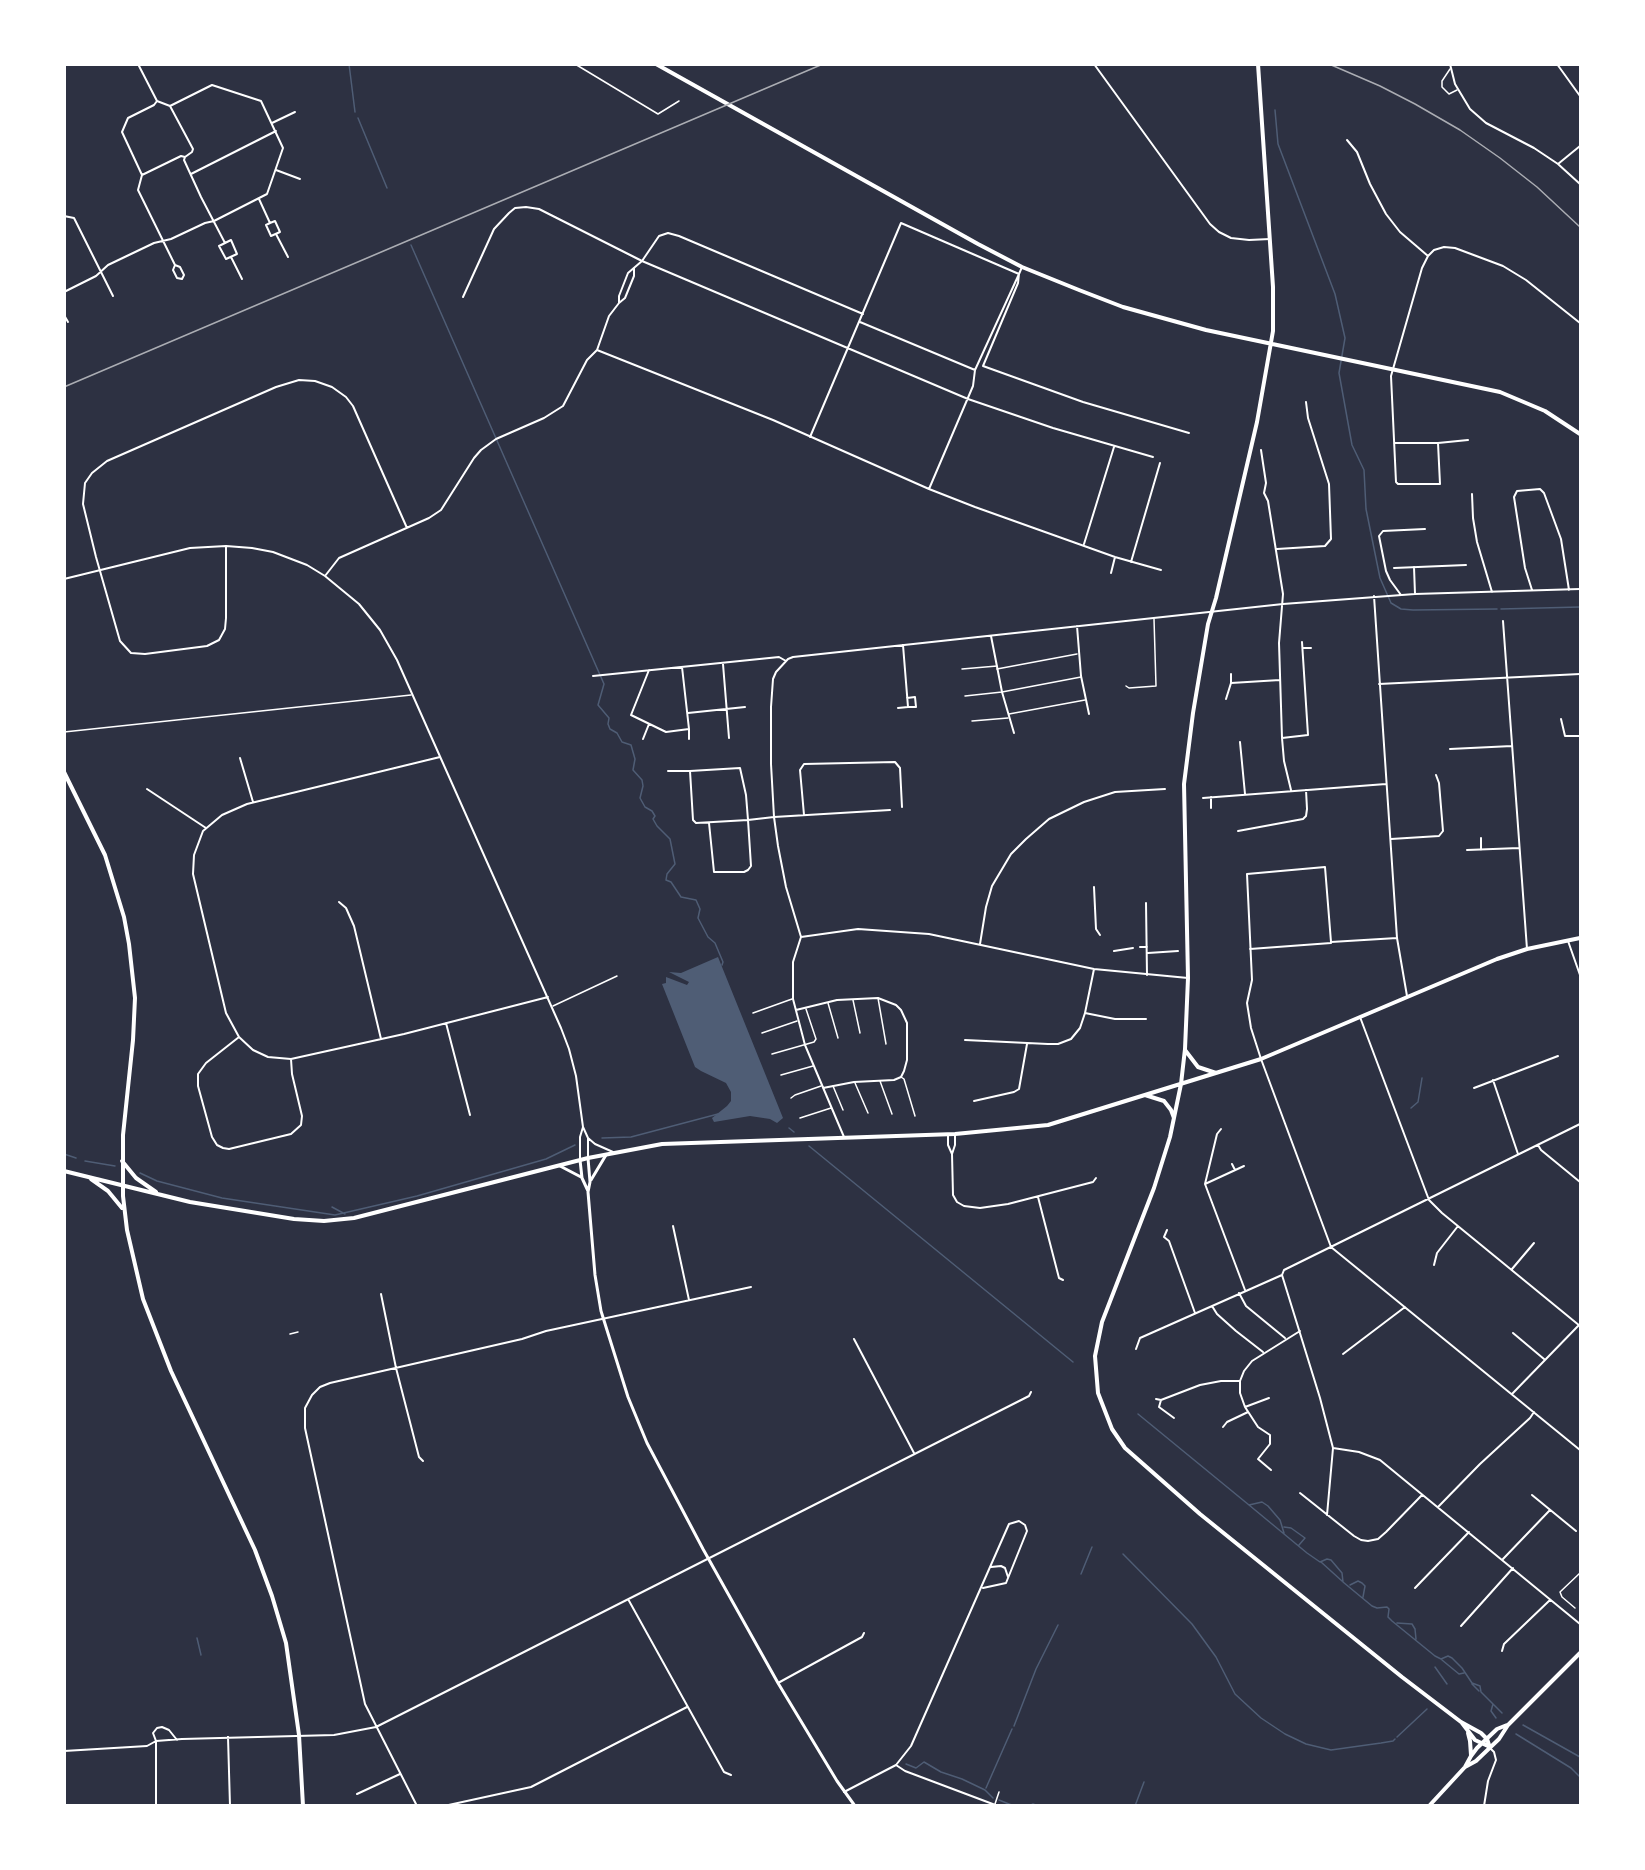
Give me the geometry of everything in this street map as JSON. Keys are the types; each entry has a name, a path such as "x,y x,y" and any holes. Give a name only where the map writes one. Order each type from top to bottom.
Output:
{"main road":[{"path":"656,64 1022,267 1124,307 1206,330 1500,392 1545,411 1581,434"},
{"path":"1258,64 1274,318 1272,344 1257,422 1200,668 1184,784 1188,978 1181,1084 1174,1120 1154,1188 1102,1322 1095,1356 1098,1393 1112,1429 1125,1448 1200,1514 1402,1677 1487,1739 1490,1748"},
{"path":"64,772 105,855 122,906 129,944 135,998 122,1161 124,1211 143,1299 158,1341 255,1550 272,1596 286,1643 299,1735 303,1806"},
{"path":"64,1171 159,1194 254,1213 324,1221 354,1218 610,1153 682,1143 955,1134 1048,1125 1261,1059 1482,965 1527,949 1581,938"},
{"path":"1185,1049 1198,1067 1217,1073"},
{"path":"1144,1095 1164,1101 1171,1110 1174,1120"},
{"path":"122,1161 136,1178 159,1194"},
{"path":"88,1177 112,1194 124,1211"},
{"path":"1465,1767 1476,1761 1490,1748 1504,1734 1508,1725 1581,1653"},
{"path":"1461,1722 1468,1732 1490,1748"},
{"path":"1429,1806 1465,1767 1482,1744 1497,1729 1508,1725"},
{"path":"1468,1732 1471,1756"}],"street":[{"path":"138,64 157,101 170,106 193,149 185,157 181,156 142,175"},
{"path":"1094,64 1215,228 1231,238 1270,239"},
{"path":"1450,64 1457,89 1466,104 1485,123 1534,148 1558,164 1581,184"},
{"path":"1557,64 1581,96"},
{"path":"64,292 102,272 108,265 154,243 163,242 214,221 267,194 283,148 259,100 214,85 170,106"},
{"path":"157,101 154,105 128,118 123,132 142,175 138,190 175,265 180,267 184,275 182,279 177,278 173,270 175,265"},
{"path":"272,123 295,112"},
{"path":"191,174 276,131"},
{"path":"1347,140 1357,152 1386,214 1400,232 1428,256"},
{"path":"1558,164 1581,146"},
{"path":"185,157 184,160 225,243"},
{"path":"276,170 300,179"},
{"path":"259,198 270,223"},
{"path":"463,297 489,237 502,219 515,208 539,209 642,261 968,399 1053,428 1153,457"},
{"path":"64,216 74,218 113,296"},
{"path":"275,221 280,232 271,236 266,225 270,223 275,221"},
{"path":"810,437 901,223 1019,274"},
{"path":"619,303 619,296 628,273 642,261 659,236 668,233 863,314"},
{"path":"276,234 288,257"},
{"path":"231,240 237,254 226,259 219,246 225,243 231,240"},
{"path":"1438,442 1440,483 1400,484 1396,482 1392,369 1422,268 1428,256 1437,249 1450,247 1488,259 1526,280 1581,323"},
{"path":"231,257 242,279"},
{"path":"929,489 973,387 975,370 1022,267"},
{"path":"325,576 339,558 429,518 441,510 474,458 497,439 544,418 563,406 587,360 597,350 609,316 625,298 634,276 634,268"},
{"path":"860,322 975,370 983,366 1018,283 1019,274"},
{"path":"64,315 68,322"},
{"path":"597,350 810,437 929,489 1115,557 1161,570"},
{"path":"983,366 1083,402 1190,433"},
{"path":"226,546 225,629 219,640 207,646 145,654 129,651 120,641 100,570 83,504 85,483 100,464 276,387 299,380 319,381 332,387 354,406 407,528"},
{"path":"1276,549 1325,546 1331,539 1329,484 1308,417 1306,402"},
{"path":"1394,443 1468,440"},
{"path":"1084,544 1114,446"},
{"path":"1261,450 1266,483 1264,493 1268,501 1283,594 1279,634 1282,738 1284,761 1291,790"},
{"path":"1131,562 1160,463"},
{"path":"1532,591 1525,568 1514,497 1517,491 1539,489 1544,493 1561,539 1569,590"},
{"path":"1472,494 1477,542 1492,592"},
{"path":"1399,595 1386,571 1379,536 1383,531 1425,529"},
{"path":"64,579 190,548 226,546 252,548 299,561 325,576 350,596 372,619 397,660 552,1006 573,1062 583,1127 588,1137 597,1146 610,1153 595,1170 588,1192 595,1275 602,1318 628,1397 647,1443 778,1683 844,1792 855,1806"},
{"path":"1111,573 1115,557"},
{"path":"1394,568 1466,566"},
{"path":"1414,567 1415,594"},
{"path":"844,1137 805,1045 793,999 793,963 801,937 786,887 774,817 771,764 772,689 776,672 786,661 793,657 1212,610 1374,596 1581,589"},
{"path":"1374,596 1397,938 1407,996"},
{"path":"1503,621 1527,949"},
{"path":"1077,626 1078,654 1089,714"},
{"path":"991,636 1002,692 1014,733"},
{"path":"1302,642 1308,741"},
{"path":"903,645 908,707"},
{"path":"1302,648 1311,648"},
{"path":"593,676 779,657 786,661"},
{"path":"723,664 729,738"},
{"path":"682,667 689,740"},
{"path":"649,670 631,715 666,732 689,729"},
{"path":"1226,699 1231,674"},
{"path":"1379,684 1581,674"},
{"path":"1231,683 1280,680"},
{"path":"898,708 916,707 915,698 907,698"},
{"path":"688,713 745,707"},
{"path":"1561,719 1565,736 1581,736"},
{"path":"643,739 649,724"},
{"path":"1282,738 1308,735"},
{"path":"1240,742 1245,794"},
{"path":"1449,749 1512,746"},
{"path":"440,757 253,802 222,815 206,828 194,855 193,874 214,955 223,1002 230,1022 239,1036 253,1050 265,1056 291,1059 548,997"},
{"path":"240,758 253,802"},
{"path":"804,815 800,770 804,764 895,762 900,768 902,807"},
{"path":"668,771 740,768 746,795 751,866 744,872 714,872 709,823"},
{"path":"690,771 694,823 890,810"},
{"path":"1391,839 1439,836 1443,831 1439,783 1436,775"},
{"path":"1203,798 1386,784"},
{"path":"147,789 206,828"},
{"path":"980,944 992,886 1011,854 1049,819 1084,802 1116,792 1165,789"},
{"path":"1238,831 1303,819 1307,808 1306,790"},
{"path":"1211,796 1211,808"},
{"path":"1480,838 1481,850"},
{"path":"1467,850 1519,848"},
{"path":"1331,942 1325,867 1247,874 1252,980 1247,1003 1251,1028 1331,1247 1581,1450"},
{"path":"1094,887 1096,929 1100,934"},
{"path":"339,902 346,908 354,926 381,1039"},
{"path":"1146,903 1147,975"},
{"path":"801,937 858,929 929,934 1094,969 1188,978"},
{"path":"1250,948 1397,938"},
{"path":"1568,940 1581,975"},
{"path":"1140,947 1147,946"},
{"path":"1114,951 1132,948"},
{"path":"1148,953 1178,951"},
{"path":"965,1040 1058,1044 1071,1040 1080,1028 1085,1013 1094,969"},
{"path":"795,1010 827,1002 878,998 896,1005 902,1011 907,1023 907,1060 901,1077 894,1080 854,1082 822,1087"},
{"path":"1085,1013 1115,1019 1146,1019"},
{"path":"1360,1017 1429,1200 1580,1325 1512,1394"},
{"path":"446,1023 470,1115"},
{"path":"239,1036 206,1064 198,1074 198,1086 212,1137 217,1145 223,1148 230,1149 291,1134 301,1125 302,1116 292,1074 291,1059"},
{"path":"974,1101 1019,1089 1027,1044"},
{"path":"1474,1088 1558,1056"},
{"path":"1493,1080 1518,1154"},
{"path":"1136,1349 1140,1338 1282,1275 1284,1270 1581,1124"},
{"path":"583,1127 580,1137 580,1160 582,1178 588,1192"},
{"path":"1221,1129 1217,1134 1205,1184 1245,1290"},
{"path":"948,1134 952,1155 953,1195 957,1202 964,1206 976,1208 1038,1197 1093,1182 1096,1178"},
{"path":"952,1155 955,1134"},
{"path":"588,1137 590,1182"},
{"path":"1538,1145 1541,1150 1581,1182"},
{"path":"1232,1164 1235,1170"},
{"path":"558,1166 582,1178"},
{"path":"1205,1184 1244,1166"},
{"path":"1038,1197 1059,1278 1063,1280"},
{"path":"673,1226 689,1300"},
{"path":"1434,1265 1437,1253 1458,1226"},
{"path":"1167,1230 1164,1237 1169,1241 1195,1313"},
{"path":"1512,1269 1534,1243"},
{"path":"1282,1275 1333,1448 1327,1515"},
{"path":"417,1806 365,1704 314,1473 304,1417 308,1402 321,1387 602,1318 751,1287"},
{"path":"1239,1293 1246,1306 1286,1339"},
{"path":"381,1294 396,1368 419,1457 423,1461"},
{"path":"1212,1305 1217,1314 1263,1352"},
{"path":"1343,1354 1406,1307"},
{"path":"1258,1459 1270,1444 1270,1435 1258,1427 1245,1407 1240,1393 1240,1381 1247,1366 1263,1352 1300,1331"},
{"path":"1513,1333 1544,1359"},
{"path":"855,1339 914,1454"},
{"path":"1156,1398 1161,1400 1200,1385 1221,1381 1240,1381"},
{"path":"64,1750 147,1746 156,1741 228,1737 334,1735 376,1727 1029,1396 1031,1392"},
{"path":"1245,1407 1269,1398"},
{"path":"1161,1400 1159,1407 1174,1418"},
{"path":"1223,1427 1227,1422 1248,1412"},
{"path":"1438,1507 1534,1412"},
{"path":"1333,1448 1359,1452 1380,1460 1581,1624"},
{"path":"1253,1456 1271,1470"},
{"path":"1300,1493 1361,1540 1373,1540 1386,1532 1422,1495"},
{"path":"1532,1495 1576,1532"},
{"path":"1503,1559 1550,1510"},
{"path":"844,1792 896,1765 911,1746 1010,1524 1019,1521 1025,1525 1026,1534 1008,1580 1006,1583 982,1588"},
{"path":"1415,1588 1469,1532"},
{"path":"992,1567 1005,1568 1008,1580"},
{"path":"1461,1626 1514,1568"},
{"path":"628,1599 724,1772 731,1774"},
{"path":"1502,1651 1504,1644 1550,1600"},
{"path":"778,1683 862,1637 864,1633"},
{"path":"444,1806 531,1786 687,1707"},
{"path":"156,1806 154,1731 162,1727 169,1730 177,1740"},
{"path":"228,1737 230,1806"},
{"path":"1484,1806 1488,1781 1496,1760 1490,1748"},
{"path":"896,1765 905,1771 996,1805"},
{"path":"357,1794 400,1774"}],"lane":[{"path":"575,64 658,114 679,101"},
{"path":"1450,69 1442,81 1442,87 1449,94 1457,89"},
{"path":"1126,686 1129,688 1156,686 1154,618"},
{"path":"962,669 997,668 1078,654"},
{"path":"965,696 1002,692 1081,676"},
{"path":"64,732 412,695"},
{"path":"972,722 1085,700"},
{"path":"552,1006 616,976"},
{"path":"878,998 886,1044"},
{"path":"753,1012 793,999"},
{"path":"853,999 860,1033"},
{"path":"827,1002 838,1038"},
{"path":"772,1054 811,1044 816,1039 805,1008"},
{"path":"762,1032 798,1021"},
{"path":"781,1075 814,1065"},
{"path":"901,1077 904,1079 915,1116"},
{"path":"880,1081 892,1114"},
{"path":"854,1082 868,1113"},
{"path":"833,1086 843,1110"},
{"path":"791,1098 822,1087"},
{"path":"800,1118 831,1108"},
{"path":"290,1334 298,1332"},
{"path":"1575,1608 1562,1597 1560,1592 1581,1573"},
{"path":"996,1805 999,1792"}],"water":[{"path":"718,957 783,1118 777,1123 770,1119 750,1116 714,1122 712,1118 731,1101 731,1092 726,1083 695,1067 662,984 666,983 666,977 687,985 689,982 669,972 681,973"}],"waterway":[{"path":"349,64 355,112"},
{"path":"1275,110 1278,144 1335,294 1345,338 1339,373 1352,445 1364,470 1366,509 1380,578 1391,603 1401,609 1413,610 1497,609"},
{"path":"358,118 387,188"},
{"path":"411,245 604,684 598,705 609,718 610,729 617,733 622,742 631,745 635,759 633,770 642,780 640,798 645,807 652,811 657,826 670,839 675,864 667,874 666,880 671,882 681,897 696,900 700,909 698,918 708,937 715,943 723,962 722,965"},
{"path":"1501,609 1580,607"},
{"path":"1411,1108 1418,1102 1422,1078"},
{"path":"602,1138 631,1137 718,1114"},
{"path":"789,1128 794,1132"},
{"path":"140,1173 157,1181 222,1198 335,1215 417,1196 546,1159 575,1145"},
{"path":"809,1146 1073,1362"},
{"path":"64,1154 76,1158"},
{"path":"85,1161 115,1166"},
{"path":"332,1207 345,1214"},
{"path":"1138,1414 1249,1505 1262,1502 1268,1506 1280,1520 1284,1533"},
{"path":"1249,1505 1320,1562 1331,1560 1342,1573 1343,1582 1372,1606 1387,1607 1388,1617 1435,1656 1441,1659 1448,1656 1452,1658 1472,1683 1480,1686 1481,1692 1502,1713"},
{"path":"1284,1527 1291,1528 1305,1538 1299,1545"},
{"path":"1081,1574 1092,1547"},
{"path":"1123,1554 1192,1624 1216,1657 1235,1694 1261,1718 1285,1734 1306,1744 1331,1750 1395,1739"},
{"path":"1321,1562 1342,1581"},
{"path":"1350,1585 1358,1581 1362,1583 1365,1586 1363,1597"},
{"path":"1397,1623 1412,1624 1416,1639"},
{"path":"1014,1726 1036,1669 1058,1625"},
{"path":"197,1638 201,1655"},
{"path":"1442,1660 1459,1674 1464,1673"},
{"path":"1435,1667 1447,1684"},
{"path":"1472,1684 1479,1691"},
{"path":"1493,1704 1491,1711 1496,1718"},
{"path":"1397,1737 1427,1709"},
{"path":"1523,1725 1580,1757"},
{"path":"986,1788 1012,1729"},
{"path":"1516,1734 1571,1768 1580,1777"},
{"path":"906,1764 916,1768 924,1762 941,1772 985,1790 993,1798"},
{"path":"1135,1806 1144,1782"},
{"path":"999,1800 1014,1806"},
{"path":"1029,1806 1033,1804 1038,1806"}],"railway":[{"path":"64,387 823,64"},
{"path":"1329,64 1380,86 1460,130 1537,187 1580,227"}]}
